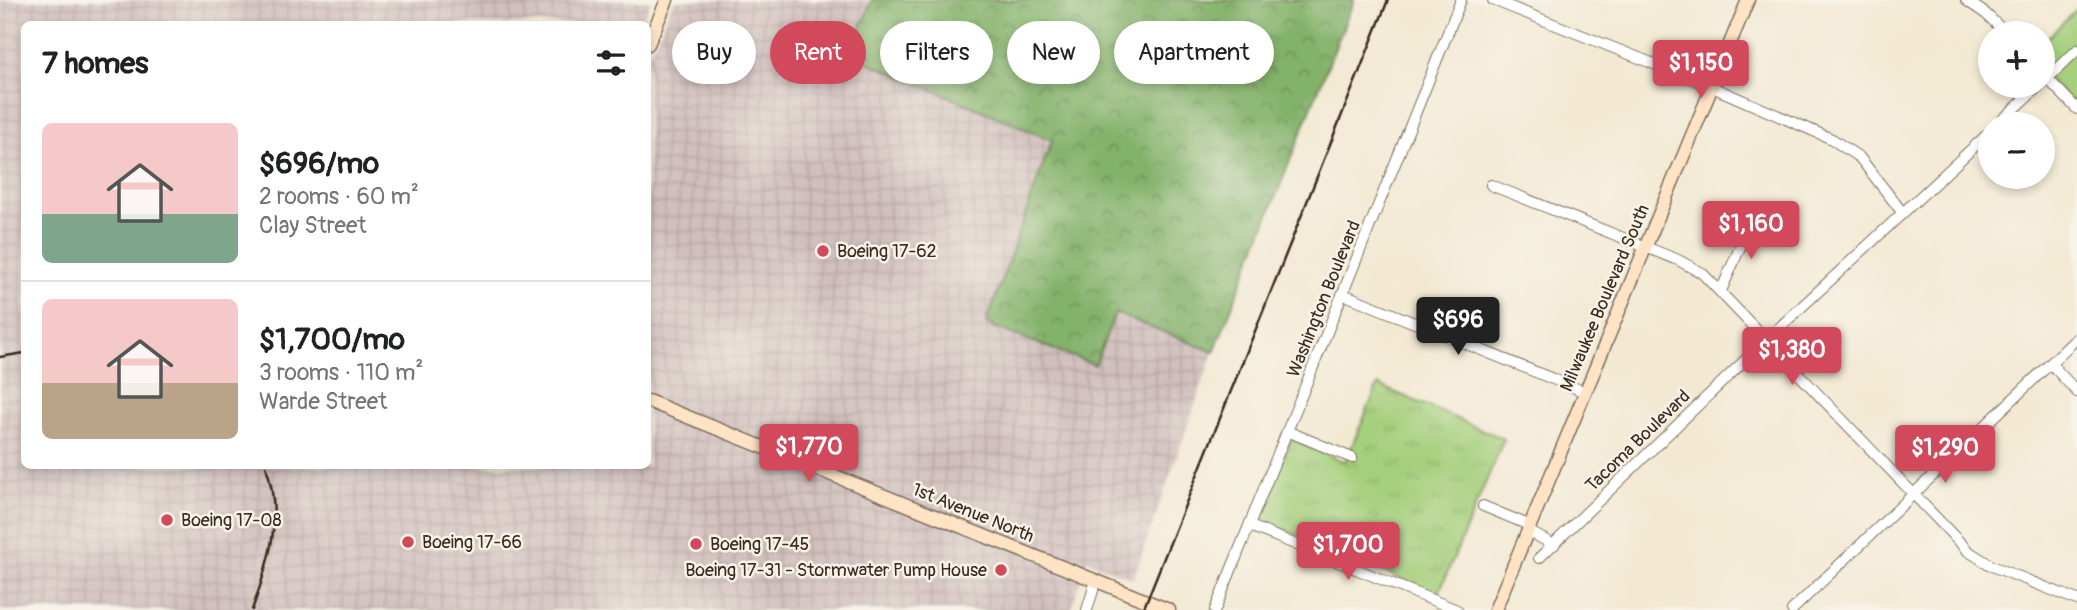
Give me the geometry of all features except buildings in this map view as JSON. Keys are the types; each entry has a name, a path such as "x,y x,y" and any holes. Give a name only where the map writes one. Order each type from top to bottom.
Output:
{"street":[{"path":"651,37 667,0"},
{"name":"Washington Boulevard","path":"1214,610 1461,0"},
{"path":"1493,0 1712,87 1847,147 1870,169 1902,212"},
{"name":"Milwaukee Boulevard South","path":"1495,610 1748,0"},
{"path":"1966,0 1994,21"},
{"path":"2055,69 2077,50"},
{"path":"2055,90 2077,109"},
{"path":"2010,112 2025,98"},
{"name":"Tacoma Boulevard","path":"1539,558 1766,340 1978,143"},
{"path":"1491,185 1690,266 1721,291 1957,541 1979,558 2077,600"},
{"path":"1721,291 1748,229 1759,216"},
{"path":"1343,294 1585,392"},
{"path":"1792,610 2077,338"},
{"path":"2050,363 2077,392"},
{"name":"1st Avenue North","path":"651,402 1169,610"},
{"path":"1287,432 1352,458"},
{"path":"1483,506 1529,528 1553,544"},
{"path":"1250,526 1457,610"},
{"path":"1087,610 1096,581"}],"shaded area":[{"path":"0,0 651,0 642,21 21,21 21,469 651,469 651,52 674,0 872,0 864,21 770,21 770,84 866,84 866,62 880,68 880,84 919,84 1052,140 1094,365 1115,312 1214,352 1133,579 1087,560 1071,610 0,610"}],"green space":[{"path":"872,0 1354,0 1214,352 1115,313 1095,365 986,324 1052,140 919,84 993,84 993,21 880,21 880,68 866,62 866,21 864,21"},
{"path":"2077,9 2077,109 2055,86 2055,30"},
{"path":"1378,385 1504,439 1438,595 1258,518 1291,439 1345,462"}],"railway":[{"path":"1143,610 1388,0"},
{"path":"0,357 21,354"},
{"path":"252,610 269,556 274,521 274,504 267,469"}],"place":[{"name":"Boeing 17-62","path":"823,251"},
{"name":"Boeing 17-08","path":"167,520"},
{"name":"Boeing 17-66","path":"408,542"},
{"name":"Boeing 17-45","path":"696,544"},
{"name":"Boeing 17-31 - Stormwater Pump House","path":"1001,570"}]}
